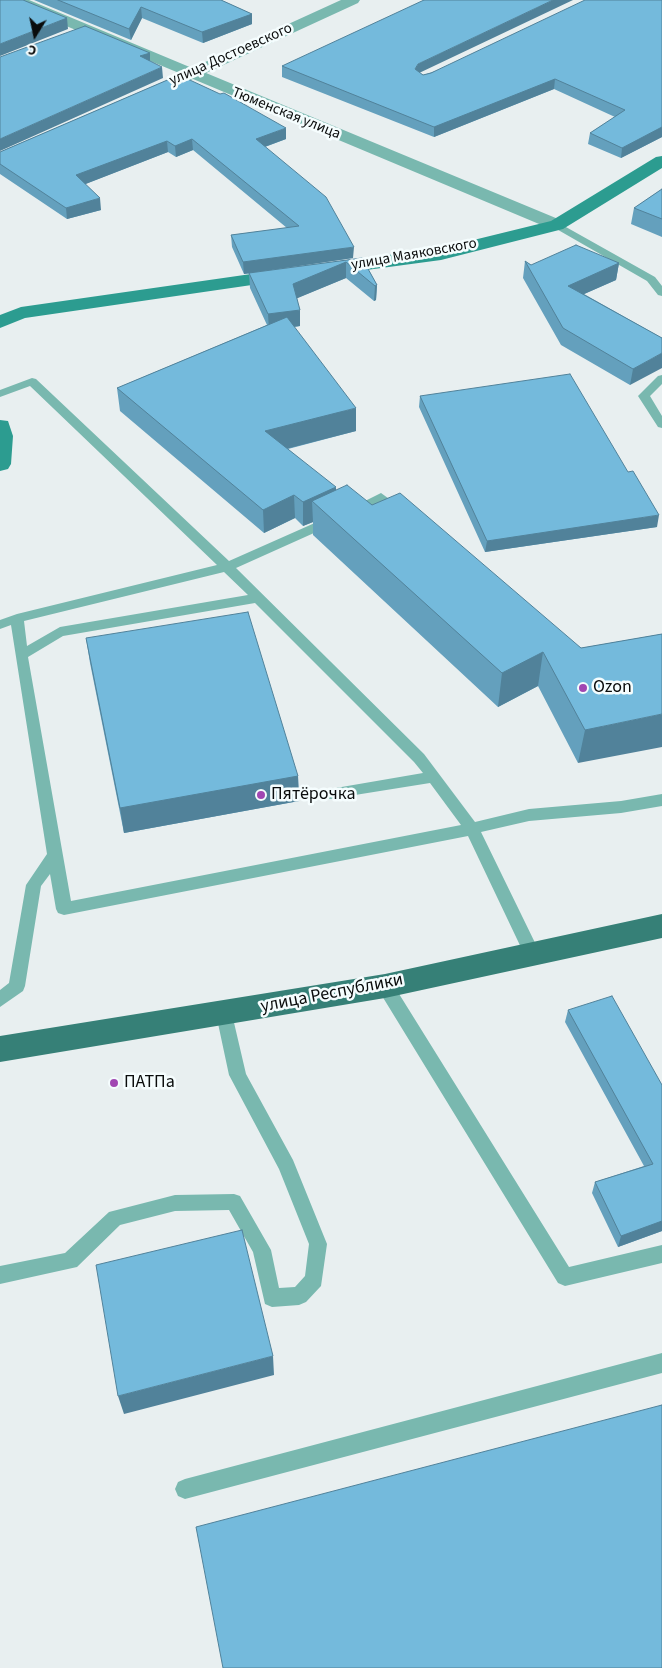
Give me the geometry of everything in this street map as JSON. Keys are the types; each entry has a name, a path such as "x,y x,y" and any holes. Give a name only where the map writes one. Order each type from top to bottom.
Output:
{"main road":[{"name":"улица Республики","path":"0,1048 224,1014 385,986 662,926"}],"street":[{"name":"Тюменская улица","path":"16,0 190,74 557,225"},
{"name":"улица Достоевского","path":"163,86 353,0"},
{"path":"69,36 87,29"},
{"name":"улица Маяковского","path":"0,322 21,313 441,254 557,225 662,161"},
{"path":"0,426 2,436 0,464"}],"lane":[{"path":"557,225 651,279 662,294"},
{"path":"662,378 644,396 662,425"},
{"path":"0,394 32,381 227,567 419,758 472,829 532,953"},
{"path":"0,625 18,618 227,567 381,497 411,523"},
{"path":"21,655 60,632 257,598"},
{"path":"18,618 21,655 64,909 472,829 529,815 621,807 662,800"},
{"path":"330,794 432,777"},
{"path":"0,1000 17,986 34,885 56,855"},
{"path":"385,986 565,1277 662,1254"},
{"path":"0,1275 70,1261 115,1218 175,1203 234,1202 262,1250 272,1298 298,1296 314,1280 318,1244 287,1166 238,1075 224,1014"},
{"path":"184,1489 662,1363"}],"building":[{"path":"0,0 23,0 67,18 0,44"},
{"path":"58,0 221,0 252,14 202,32 141,7 129,29"},
{"path":"424,0 553,0 418,64 415,69 423,75 431,73 585,0 662,0 662,127 622,148 590,133 625,110 555,79 434,127 282,66"},
{"path":"85,26 150,53 140,56 162,67 0,139 0,57"},
{"path":"179,75 220,94 224,93 286,128 256,139 326,197 354,247 243,262 231,235 299,226 192,139 175,146 167,141 76,175 100,198 66,208 0,164 0,152"},
{"path":"662,189 662,219 634,208"},
{"path":"576,245 619,263 568,286 662,338 662,353 633,369 563,328 525,261 531,265"},
{"path":"362,258 377,285 375,286 346,262 293,284 300,310 268,314 249,273"},
{"path":"287,317 356,408 265,431 336,487 303,502 294,495 263,510 117,388"},
{"path":"570,374 628,472 633,471 659,515 487,541 420,396"},
{"path":"347,485 372,505 400,493 581,648 662,634 662,714 585,730 543,652 502,673 312,501"},
{"path":"248,612 298,776 120,808 86,638"},
{"path":"612,996 662,1085 662,1221 621,1236 595,1182 653,1164 568,1010"},
{"path":"242,1230 273,1356 118,1396 96,1265"},
{"path":"662,1405 662,1668 223,1668 196,1527"}],"place":[{"name":"Ozon","path":"583,688"},
{"name":"Пятёрочка","path":"261,795"},
{"name":"ПАТПа","path":"114,1083"}]}
